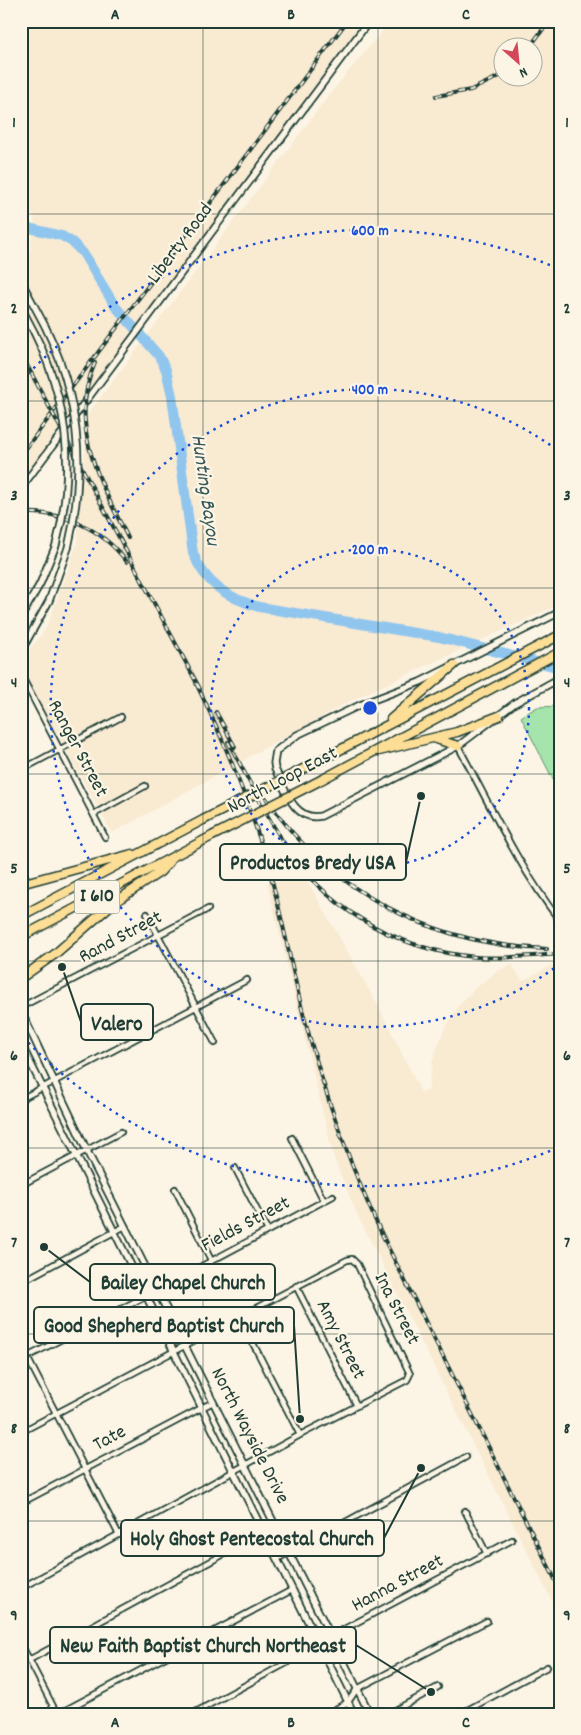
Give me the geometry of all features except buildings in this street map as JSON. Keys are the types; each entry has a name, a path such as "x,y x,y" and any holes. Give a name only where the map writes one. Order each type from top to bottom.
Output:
{"highway":[{"name":"North Loop East","path":"21,916 560,635"},
{"name":"North Loop East","path":"21,937 560,652"},
{"path":"379,729 454,665"},
{"path":"368,754 430,739 474,726 499,716"},
{"path":"430,739 442,739 458,746"},
{"path":"25,883 141,852"},
{"path":"21,978 55,954 112,904 160,872 172,858"}],"main road":[{"name":"Liberty Road","path":"21,488 369,21"},
{"path":"21,281 45,326 65,373 73,403 78,438 76,500 68,548 50,601 21,651"},
{"path":"21,307 34,332 56,385 66,436 66,493 56,545 46,572 21,617"},
{"path":"558,679 530,694 458,746 327,814 316,817 306,816 294,807 274,763 279,747 297,735 454,665 500,640 560,612"},
{"name":"North Wayside Drive","path":"21,1009 87,1150 370,1714"},
{"name":"North Wayside Drive","path":"21,1044 354,1714"}],"street":[{"name":"Ranger Street","path":"21,675 105,837"},
{"path":"21,770 122,717"},
{"path":"458,746 531,879 560,921"},
{"path":"94,814 145,786"},
{"path":"21,868 25,883"},
{"name":"Rand Street","path":"21,1009 208,909"},
{"path":"147,914 215,1043"},
{"path":"21,1100 247,980"},
{"path":"21,1185 121,1132"},
{"path":"292,1138 324,1201"},
{"path":"235,1168 268,1231"},
{"path":"174,1189 211,1260"},
{"name":"Fields Street","path":"21,1360 333,1196"},
{"path":"21,1282 125,1226"},
{"name":"Ina Street","path":"296,1286 346,1260 352,1259 410,1374 407,1380 356,1406"},
{"path":"21,1432 296,1286"},
{"name":"Amy Street","path":"296,1286 356,1406"},
{"path":"239,1316 300,1435"},
{"path":"27,1357 119,1535"},
{"name":"Tate","path":"21,1503 213,1402"},
{"path":"21,1588 356,1406"},
{"path":"277,1560 466,1457"},
{"path":"465,1511 487,1554"},
{"path":"29,1660 263,1533"},
{"name":"Hanna Street","path":"192,1714 320,1646 331,1636 512,1540"},
{"path":"21,1644 58,1714 292,1590"},
{"path":"326,1714 348,1702 357,1689 487,1621"},
{"path":"460,1714 547,1667"},
{"path":"388,1714 438,1687"}],"shaded area":[{"path":"21,21 366,21 21,481 21,276 28,261 35,216 21,213"},
{"path":"391,21 557,21 560,23 560,604 350,701 112,833 21,669 21,660 47,627 77,544 88,414 332,91"},
{"path":"304,875 380,1009 421,1092 428,1091 433,1059 444,1030 460,1004 473,990 497,971 512,964 522,981 560,961 560,1617 358,1216 335,1162 267,883"}],"green space":[{"path":"560,706 560,793 521,717 537,707"}],"waterway":[{"name":"Hunting Bayou","path":"21,226 62,236 72,242 83,253 115,306 159,356 166,370 172,396 193,553 204,573 219,588 237,599 259,607 439,637 560,668"}],"railway":[{"path":"21,455 347,21"},
{"path":"536,38 549,21"},
{"path":"436,96 471,90 494,79"},
{"path":"21,95 24,103"},
{"path":"21,354 200,689"},
{"path":"95,363 87,386 86,432 98,475 128,538"},
{"path":"21,513 52,515 80,524 106,540 127,562"},
{"path":"196,683 216,725 259,837 276,897 311,1043 340,1132 362,1190 388,1247 560,1589"},
{"path":"216,712 235,747"},
{"path":"228,742 266,814 292,855 328,895 350,912 397,938 449,953 497,958 560,954"},
{"path":"266,798 292,832 321,861 353,886 388,908 425,925 464,937 505,945 547,949"}],"place":[{"name":"Productos Bredy USA","path":"421,796"},
{"name":"Valero","path":"62,967"},
{"name":"Bailey Chapel Church","path":"44,1247"},
{"name":"Good Shepherd Baptist Church","path":"300,1419"},
{"name":"Holy Ghost Pentecostal Church","path":"421,1468"},
{"name":"New Faith Baptist Church Northeast","path":"431,1692"}]}
